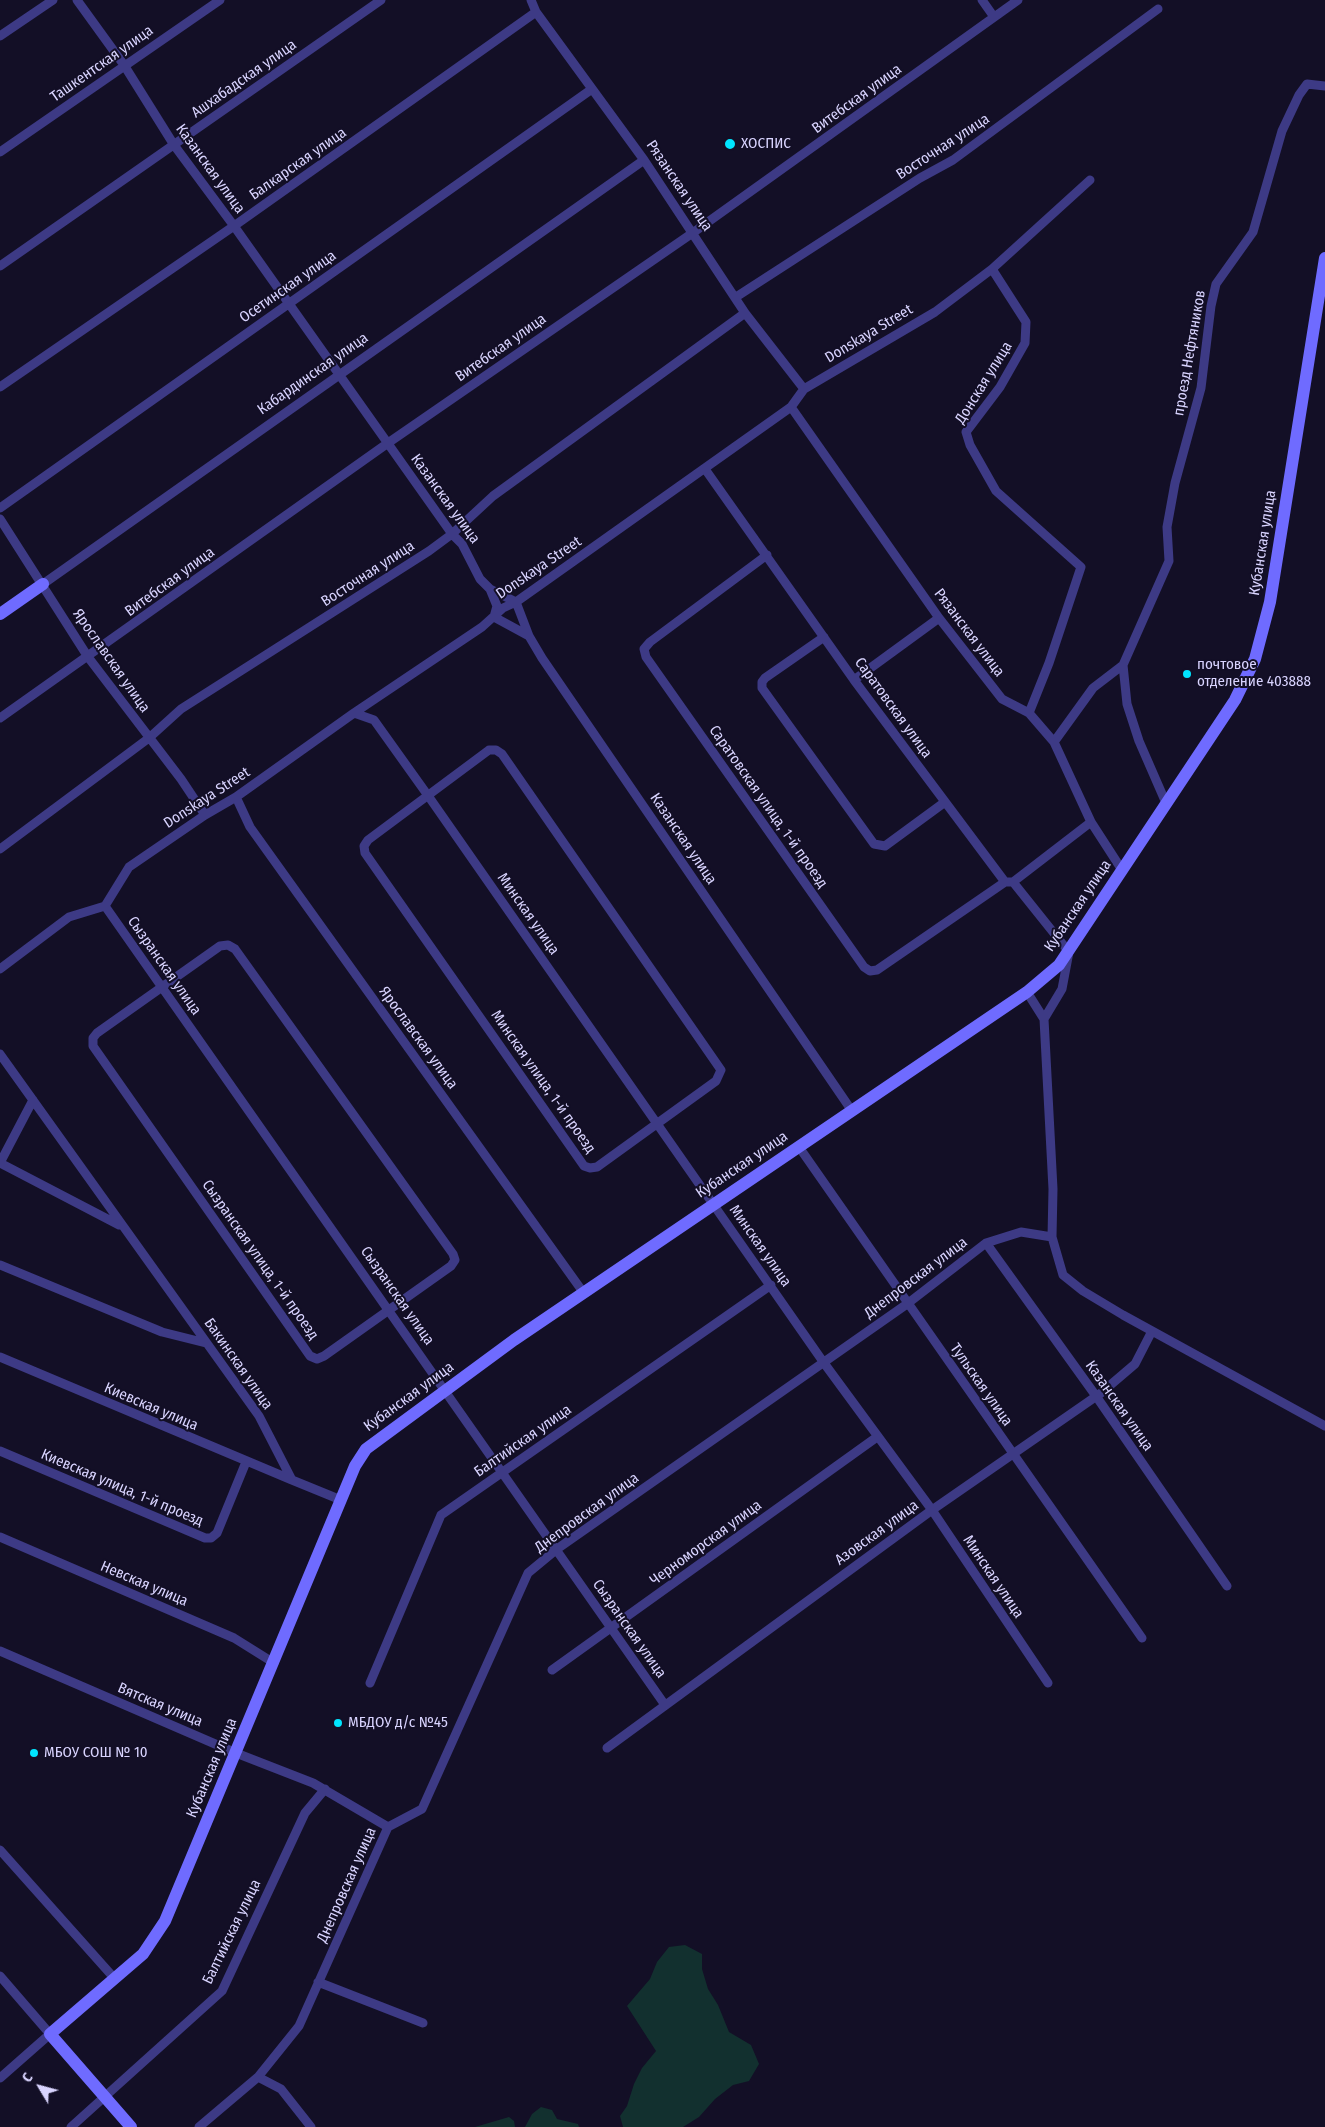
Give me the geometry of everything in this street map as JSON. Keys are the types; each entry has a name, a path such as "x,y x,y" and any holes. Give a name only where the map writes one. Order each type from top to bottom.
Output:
{"street":[{"path":"0,36 53,0"},
{"name":"Казанская улица","path":"77,0 124,66 174,145 234,226 338,376 452,534 462,544 477,575 490,588 516,602 529,636 542,658 852,1111"},
{"name":"Ташкентская улица","path":"0,152 220,0"},
{"name":"Ашхабадская улица","path":"0,266 381,0"},
{"name":"Рязанская улица","path":"531,0 536,12 694,232 745,313 804,389"},
{"path":"982,0 994,17"},
{"name":"Витебская улица","path":"0,718 388,443 694,232 1018,0"},
{"name":"Восточная улица","path":"736,297 920,178 953,160 1158,9"},
{"name":"Балкарская улица","path":"0,387 234,226 536,12"},
{"name":"проезд Нефтяников","path":"1166,803 1138,741 1127,704 1124,666 1169,561 1167,527 1176,483 1201,388 1216,284 1253,232 1282,131 1307,84 1325,86"},
{"name":"Осетинская улица","path":"0,508 288,302 592,89"},
{"name":"Кабардинская улица","path":"0,614 644,160"},
{"name":"Donskaya Street","path":"105,906 129,867 205,814 236,797 494,617 503,608 516,602 705,469 791,408 804,389 935,312 992,269 1090,180"},
{"name":"Кубанская улица","path":"0,2078 143,1954 165,1921 355,1466 366,1449 583,1292 1027,992 1047,977 1069,952 1235,700 1247,678 1260,641 1270,602 1325,258"},
{"name":"Донская улица","path":"992,269 1026,322 1025,343 1000,387 966,432 970,445 996,491 1081,567 1049,663 1029,713"},
{"name":"Восточная улица","path":"0,850 148,738 181,709 429,551 452,534 493,496 745,313"},
{"name":"Рязанская улица","path":"791,408 939,618 1002,699 1029,713 1054,742 1091,822 1122,870"},
{"name":"Саратовская улица","path":"705,469 854,680 945,802 1009,882 1069,952"},
{"name":"Ярославская улица","path":"0,519 88,657 181,779 205,814"},
{"name":"Саратовская улица, 1-й проезд","path":"767,555 650,642 644,649 646,657 864,967 870,971 877,970 1009,882"},
{"path":"490,588 497,606 494,617 529,636"},
{"path":"854,680 939,618"},
{"path":"824,637 765,678 762,682 762,688 874,844 885,846 945,802"},
{"path":"1054,742 1093,688 1124,666"},
{"name":"Минская улица","path":"354,713 374,720 659,1124 824,1363 932,1510 1048,1683"},
{"name":"Минская улица, 1-й проезд","path":"489,750 496,750 502,754 721,1070 716,1081 597,1167 590,1168 584,1166 365,853 364,846 368,840 429,797 489,750"},
{"name":"Ярославская улица","path":"236,797 250,827 583,1292"},
{"path":"1009,882 1091,822"},
{"path":"0,969 69,917 105,906"},
{"name":"Сызранская улица","path":"105,906 390,1309 557,1549 610,1629 665,1705"},
{"name":"Сызранская улица, 1-й проезд","path":"228,945 235,949 447,1246 454,1260 452,1266 324,1356 317,1359 310,1356 93,1046 93,1038 97,1033 161,986 220,946 228,945"},
{"path":"1044,1019 1062,989 1069,952"},
{"path":"1027,992 1044,1019 1053,1189 1052,1237 1063,1275 1083,1291 1152,1331 1325,1426"},
{"name":"Бакинская улица","path":"0,1054 258,1416 292,1480"},
{"path":"0,1163 33,1100"},
{"name":"Тульская улица","path":"799,1147 1142,1638"},
{"name":"Бакинская улица","path":"0,1163 122,1226"},
{"name":"Днепровская улица","path":"199,2127 258,2076 288,2042 299,2026 388,1827 422,1809 528,1572 557,1549 907,1304 986,1243 1021,1232 1052,1237"},
{"name":"Казанская улица","path":"986,1243 1096,1396 1227,1586"},
{"path":"0,1265 162,1332 206,1343"},
{"name":"Балтийская улица","path":"370,1683 441,1515 771,1285"},
{"name":"Азовская улица","path":"607,1748 932,1510 1096,1396 1135,1364 1152,1331"},
{"name":"Киевская улица","path":"0,1357 292,1480"},
{"name":"Черноморская улица","path":"552,1670 877,1437"},
{"name":"Киевская улица, 1-й проезд","path":"0,1451 204,1538 211,1538 216,1533 246,1462"},
{"path":"292,1480 341,1500"},
{"name":"Невская улица","path":"0,1537 234,1638 274,1663"},
{"name":"Вятская улица","path":"0,1651 236,1753 303,1778 388,1827"},
{"name":"Балтийская улица","path":"71,2127 222,1990 305,1813 325,1789"},
{"path":"0,1850 115,1979"},
{"path":"0,1976 131,2127"},
{"path":"318,1982 423,2023"},
{"path":"258,2076 281,2089 311,2127"}],"green space":[{"path":"685,1945 702,1954 702,1969 708,1989 718,2005 729,2032 751,2045 759,2064 749,2081 733,2085 715,2099 699,2117 683,2127 623,2127 620,2116 627,2106 634,2084 642,2068 656,2051 627,2006 650,1979 657,1962 669,1947"},
{"path":"541,2107 552,2110 557,2119 578,2124 579,2127 525,2127 532,2114"},
{"path":"509,2117 514,2121 515,2127 475,2127"}],"place":[{"name":"ХОСПИС","path":"730,144"},
{"name":"почтовое отделение 403888","path":"1187,674"},
{"name":"МБДОУ д/с №45","path":"338,1723"},
{"name":"МБОУ СОШ № 10","path":"34,1753"}]}
